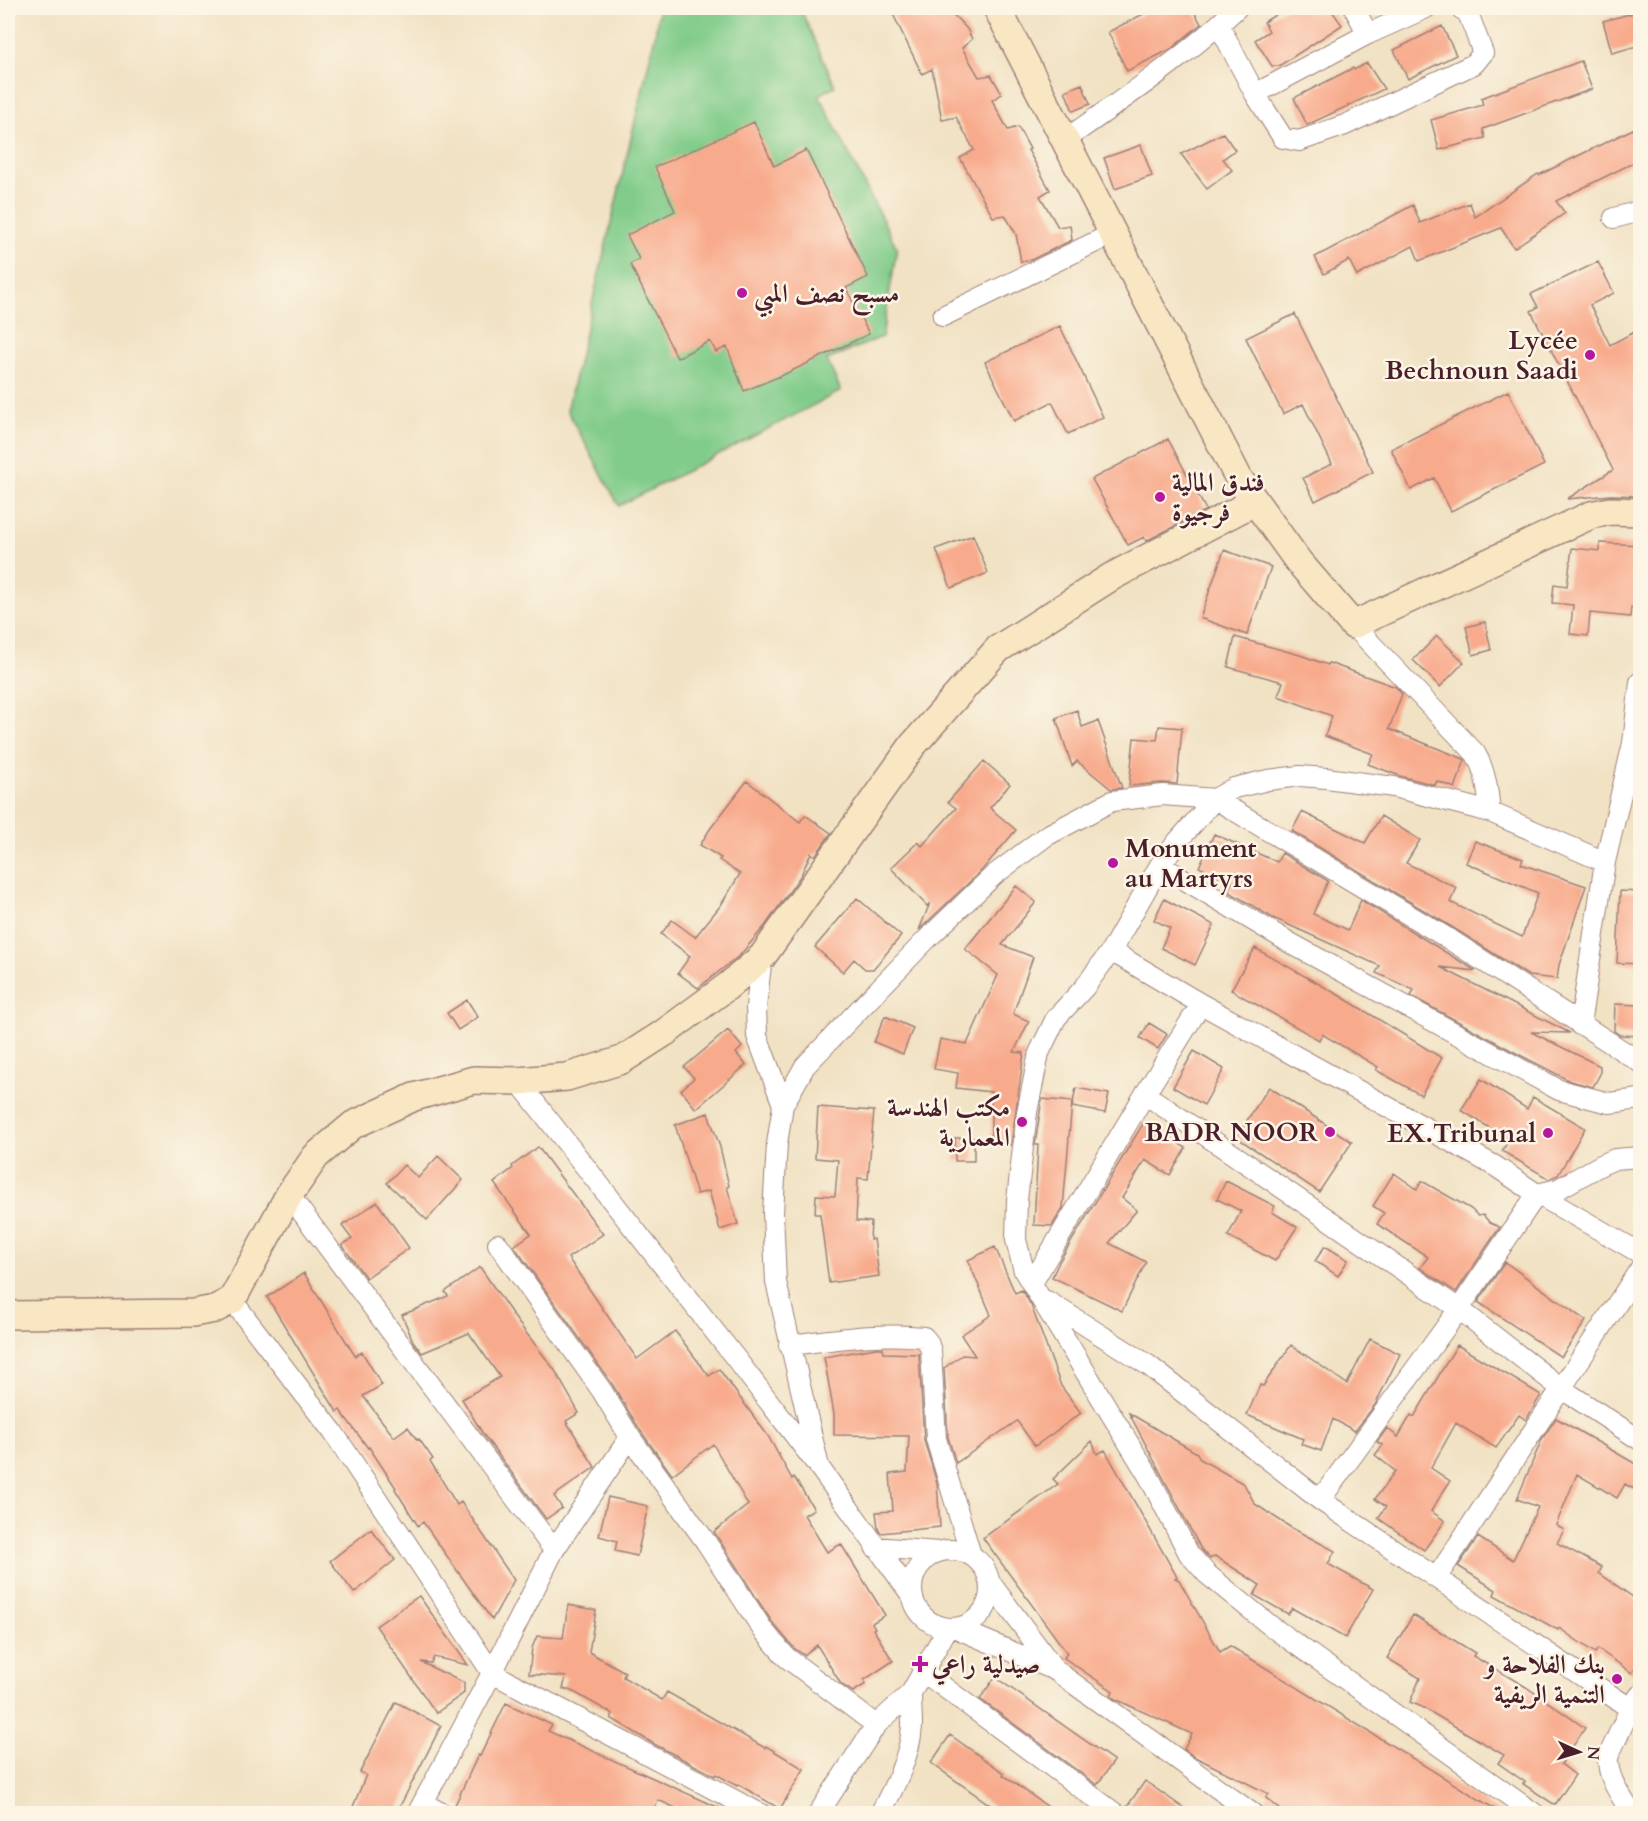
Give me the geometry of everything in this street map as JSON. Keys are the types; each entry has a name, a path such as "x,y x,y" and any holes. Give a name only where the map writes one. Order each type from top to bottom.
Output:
{"main road":[{"path":"997,8 1239,480 1298,561 1353,625 1591,514 1610,511 1641,512"},
{"path":"8,1315 193,1313 215,1309 232,1300 289,1195 316,1156 353,1125 414,1096 474,1080 518,1081 567,1077 622,1060 664,1033 728,986 762,957 913,745 998,649 1111,577 1254,502"}],"street":[{"path":"1066,139 1132,92 1219,25 1237,8"},
{"path":"1354,8 1368,34"},
{"path":"1255,94 1368,34 1426,8"},
{"path":"1219,25 1255,94 1283,138 1299,141 1345,125 1479,60 1483,53 1468,13 1460,8"},
{"path":"1614,218 1641,210"},
{"path":"943,316 1114,233"},
{"path":"1353,625 1475,753 1481,762 1485,776 1490,812"},
{"path":"1580,1024 1605,862 1637,743 1641,682"},
{"path":"1535,1814 1272,1627 1207,1574 1189,1554 1148,1475 1024,1271 1016,1240 1017,1200 1027,1112 1039,1053 1056,1018 1084,988 1111,951 1160,865 1177,842 1215,799 1234,788 1300,776 1394,788 1490,812 1605,862"},
{"path":"819,1467 776,1282 772,1213 777,1144 783,1105 805,1066 927,939 994,875 1046,836 1112,801 1163,795 1215,799 1449,939 1641,1062"},
{"path":"1160,865 1292,944 1559,1090 1609,1103 1641,1099"},
{"path":"1111,951 1201,1004 1495,1166 1538,1194 1641,1252"},
{"path":"762,957 756,1007 757,1036 783,1105"},
{"path":"1037,1290 1145,1094 1201,1004"},
{"path":"518,1081 738,1360 819,1467 912,1596 920,1614 937,1626 951,1629 1055,1670 1252,1814"},
{"path":"1145,1094 1459,1309 1562,1389 1641,1440"},
{"path":"1320,1500 1459,1309 1538,1194 1557,1189 1616,1159 1641,1157"},
{"path":"289,1195 554,1550"},
{"path":"498,1244 602,1391 630,1437 706,1542 764,1630 786,1657 876,1725"},
{"path":"1437,1577 1641,1269"},
{"path":"1037,1290 1148,1365 1320,1500 1637,1706 1610,1751 1608,1766 1614,1783 1632,1814"},
{"path":"232,1300 333,1432 492,1673 760,1814"},
{"path":"789,1345 850,1338 924,1337 928,1342 932,1362 936,1439 971,1555"},
{"path":"443,1814 420,1808 554,1550 630,1437"},
{"path":"875,1547 938,1552 955,1550 971,1555 980,1562 989,1581 1055,1670"},
{"path":"912,1596 911,1585 914,1574 920,1564 938,1552"},
{"path":"818,1814 876,1725 911,1693 922,1671 951,1629 971,1623 983,1612 989,1597 989,1581"},
{"path":"922,1671 1116,1814"},
{"path":"880,1814 905,1756 912,1728 911,1693"}],"green space":[{"name":"مسبح نصف المبي","path":"659,8 800,8 835,86 819,95 897,248 882,337 827,360 841,391 619,506 567,410 655,36"}],"building":[{"path":"890,8 947,8 967,29 972,39 962,48 979,77 991,75 1002,94 992,100 1008,130 1018,127 1050,190 1040,196 1058,227 1070,225 1072,240 1031,260 1021,262 1016,234 1005,215 993,217 960,158 974,150 956,117 942,120 932,69 922,74"},
{"path":"1155,8 1192,8 1201,24 1171,49 1127,71 1108,32"},
{"path":"1286,8 1330,8 1342,25 1279,66 1272,66 1255,40 1269,31 1264,22"},
{"path":"1641,11 1641,45 1612,53 1603,21"},
{"path":"1442,26 1456,55 1408,79 1394,50"},
{"path":"1581,61 1592,89 1483,129 1485,138 1439,150 1431,120 1483,105 1481,98"},
{"path":"1367,63 1384,89 1307,125 1294,98"},
{"path":"1082,84 1090,104 1073,111 1065,91"},
{"path":"754,122 774,166 806,150 868,277 846,288 869,334 744,391 727,347 716,352 710,341 677,358 630,264 639,259 627,235 675,211 655,167"},
{"path":"1641,125 1641,159 1556,201 1565,213 1514,248 1501,228 1419,261 1413,246 1357,276 1349,260 1324,274 1315,257 1413,205 1420,223 1470,203 1475,217 1538,174"},
{"path":"1223,133 1235,150 1223,159 1232,170 1207,189 1181,154"},
{"path":"1141,145 1152,176 1115,189 1104,158"},
{"path":"1598,262 1614,293 1590,305 1610,345 1634,332 1641,344 1641,367 1633,371 1641,386 1641,496 1611,495 1567,499 1613,470 1531,311 1538,307 1531,294"},
{"path":"1295,314 1373,472 1315,501 1303,478 1332,464 1303,404 1283,414 1246,338"},
{"path":"1060,326 1103,417 1068,434 1052,402 1014,421 985,362"},
{"path":"1508,391 1544,465 1451,511 1434,478 1411,490 1391,449"},
{"path":"1168,439 1206,510 1146,541 1144,537 1128,545 1092,479"},
{"path":"973,535 988,573 951,588 936,549"},
{"path":"1600,543 1641,545 1641,608 1631,607 1630,617 1590,613 1588,636 1570,634 1573,605 1552,603 1554,584 1567,586 1572,548 1600,551"},
{"path":"1224,550 1271,567 1247,635 1200,618"},
{"path":"1485,622 1491,650 1473,655 1466,627"},
{"path":"1437,636 1464,662 1440,687 1413,660"},
{"path":"1235,637 1328,665 1329,663 1396,687 1402,694 1389,729 1464,759 1455,788 1437,781 1435,785 1400,776 1368,764 1373,754 1325,736 1332,716 1278,696 1283,682 1228,667"},
{"path":"1077,710 1082,727 1098,721 1122,788 1111,789 1077,761 1072,766 1056,718"},
{"path":"1159,726 1182,728 1177,784 1129,786 1134,738 1157,740"},
{"path":"984,761 1010,784 990,808 1016,830 982,870 919,930 930,903 927,906 891,868 918,842 922,846 956,808 948,802"},
{"path":"747,781 800,822 805,815 831,833 815,856 811,853 801,875 765,926 740,955 698,988 678,973 690,956 661,934 672,920 695,937 721,905 740,874 719,860 721,858 700,845"},
{"path":"1302,812 1365,843 1381,816 1420,840 1406,863 1457,888 1450,902 1522,937 1538,893 1466,863 1475,841 1523,859 1521,864 1586,886 1559,965 1557,979 1529,976 1292,831"},
{"path":"1214,834 1277,862 1282,853 1328,881 1313,914 1348,930 1361,900 1476,971 1440,967 1570,1033 1531,1032 1600,1066 1600,1074 1593,1087 1570,1081 1518,1054 1411,996 1414,990 1376,973 1380,966 1271,917 1228,891 1232,882 1199,867"},
{"path":"1016,886 1036,902 1002,945 1033,957 1013,1014 1029,1021 1014,1052 1024,1053 1011,1145 991,1145 991,1092 956,1088 958,1073 934,1069 940,1039 967,1044 998,975 965,949"},
{"path":"1620,891 1641,892 1641,964 1617,963"},
{"path":"857,898 901,936 873,969 865,969 854,959 843,972 815,947"},
{"path":"1164,899 1214,925 1195,965 1161,948 1170,928 1154,920"},
{"path":"1255,948 1342,997 1442,1058 1421,1095 1376,1070 1378,1067 1322,1034 1319,1040 1231,990"},
{"path":"467,1000 478,1017 458,1030 447,1013"},
{"path":"1615,1004 1641,1005 1641,1036 1620,1035 1614,1031"},
{"path":"885,1016 913,1028 903,1054 874,1042"},
{"path":"1149,1023 1167,1034 1158,1049 1140,1038"},
{"path":"728,1030 742,1047 736,1053 746,1065 696,1109 681,1090 694,1078 684,1067"},
{"path":"1194,1051 1224,1069 1204,1105 1173,1087"},
{"path":"1481,1079 1527,1109 1533,1097 1585,1128 1558,1175 1549,1179 1502,1151 1509,1140 1461,1110"},
{"path":"1269,1087 1352,1142 1319,1192 1236,1137"},
{"path":"1076,1088 1109,1094 1105,1113 1072,1107"},
{"path":"1042,1099 1072,1102 1063,1208 1052,1226 1034,1225 1038,1145 1035,1145"},
{"path":"818,1107 874,1111 868,1179 858,1178 856,1221 871,1222 870,1240 874,1239 879,1276 829,1283 820,1214 815,1214 816,1195 835,1196 838,1160 815,1158"},
{"path":"708,1113 720,1147 729,1186 727,1187 738,1224 720,1230 709,1191 697,1194 675,1125"},
{"path":"1144,1122 1186,1148 1170,1175 1145,1160 1122,1198 1137,1210 1109,1243 1146,1262 1122,1311 1052,1277"},
{"path":"955,1138 974,1138 974,1161 955,1161"},
{"path":"538,1147 603,1234 568,1258 637,1359 675,1331 709,1376 719,1369 768,1436 792,1479 794,1477 814,1509 804,1515 827,1552 841,1544 885,1615 872,1623 875,1628 873,1629 893,1661 864,1680 866,1684 853,1692 841,1684 817,1645 804,1655 794,1648 772,1622 714,1532 748,1505 713,1444 672,1475 640,1430 612,1384 514,1246 531,1234 494,1183"},
{"path":"438,1156 463,1180 427,1220 387,1183 404,1165 418,1178"},
{"path":"1394,1173 1417,1189 1422,1181 1500,1227 1456,1292 1420,1268 1428,1257 1377,1224 1384,1213 1373,1206"},
{"path":"1226,1181 1275,1206 1272,1212 1297,1227 1275,1261 1228,1236 1241,1211 1217,1199"},
{"path":"377,1202 409,1248 366,1278 342,1245 352,1239 342,1226"},
{"path":"1325,1246 1348,1260 1338,1276 1315,1261"},
{"path":"995,1247 1015,1293 1022,1290 1031,1305 1061,1386 1081,1413 1035,1446 1017,1421 956,1463 948,1437 944,1368 962,1355 975,1356 961,1335 991,1315 968,1260"},
{"path":"1505,1262 1586,1321 1561,1357 1478,1302"},
{"path":"480,1267 554,1369 579,1413 566,1421 595,1467 554,1496 562,1508 546,1519 483,1434 462,1399 500,1377 469,1333 422,1353 413,1341 402,1315 448,1296 445,1292"},
{"path":"304,1273 355,1356 362,1352 382,1385 363,1396 394,1437 408,1427 417,1440 419,1439 433,1459 430,1461 457,1505 461,1502 514,1580 492,1620 423,1522 418,1526 369,1447 340,1410 337,1412 267,1297"},
{"path":"1370,1339 1400,1354 1375,1405 1355,1431 1333,1419 1321,1451 1301,1444 1303,1439 1247,1415 1260,1385 1263,1386 1291,1345 1347,1384"},
{"path":"1457,1345 1541,1395 1526,1420 1519,1415 1496,1448 1456,1423 1431,1468 1450,1481 1431,1511 1445,1521 1424,1550 1378,1518 1386,1507 1375,1499 1395,1471 1375,1455 1383,1445 1377,1442 1387,1428 1398,1437 1411,1415 1414,1417"},
{"path":"883,1348 884,1353 919,1354 924,1440 937,1483 940,1527 881,1533 878,1528 876,1512 893,1511 890,1474 907,1472 909,1436 834,1435 834,1414 824,1357"},
{"path":"1129,1413 1197,1453 1200,1459 1244,1484 1255,1504 1290,1527 1335,1551 1328,1564 1373,1589 1345,1638 1292,1608 1288,1614 1254,1595 1260,1585 1215,1556 1210,1559 1201,1549"},
{"path":"1556,1418 1641,1467 1641,1493 1625,1484 1617,1498 1577,1474 1556,1525 1564,1530 1557,1543 1602,1567 1599,1573 1641,1603 1641,1660 1632,1673 1598,1649 1595,1653 1559,1628 1558,1630 1494,1595 1496,1590 1458,1566 1478,1537 1513,1560 1538,1507 1517,1499 1542,1439"},
{"path":"1092,1441 1097,1454 1105,1450 1177,1577 1175,1578 1179,1580 1220,1652 1230,1646 1503,1814 1286,1814 1266,1798 1269,1794 1193,1756 1184,1749 1192,1734 1115,1699 1111,1696 1113,1691 1064,1658 1067,1653 983,1538 1058,1484 1053,1479"},
{"path":"608,1497 648,1506 637,1556 615,1551 617,1541 599,1536"},
{"path":"371,1529 395,1560 354,1593 330,1561"},
{"path":"419,1596 468,1665 434,1657 431,1663 421,1662 464,1683 464,1693 436,1713 376,1626"},
{"path":"568,1605 596,1610 589,1652 625,1672 623,1677 662,1700 667,1692 804,1769 780,1809 738,1784 737,1786 716,1774 715,1776 654,1744 611,1718 613,1714 572,1691 563,1689 566,1677 529,1674 532,1648 537,1636 563,1638"},
{"path":"1413,1615 1475,1653 1473,1656 1526,1687 1585,1728 1561,1764 1575,1775 1555,1805 1523,1784 1525,1782 1498,1763 1504,1755 1410,1702 1420,1678 1387,1658"},
{"path":"995,1677 1114,1761 1097,1785 980,1699"},
{"path":"396,1702 441,1726 396,1814 350,1814 366,1775 360,1772"},
{"path":"506,1703 552,1725 548,1731 733,1814 689,1814 658,1800 652,1814 473,1814 455,1805"},
{"path":"950,1735 1058,1814 1003,1814 931,1763"},
{"path":"1145,1781 1192,1814 1128,1814 1126,1808"}],"place":[{"name":"مسبح نصف المبي","path":"742,293"},
{"name":"Lycée Bechnoun Saadi","path":"1590,355"},
{"name":"فندق المالية فرجيوة","path":"1160,497"},
{"name":"Monument au Martyrs","path":"1113,863"},
{"name":"مكتب الهندسة المعمارية","path":"1022,1122"},
{"name":"BADR NOOR","path":"1330,1132"},
{"name":"EX.Tribunal","path":"1548,1133"},
{"name":"صيدلية راعي","path":"920,1664"},
{"name":"بنك الفلاحة و التنمية الريفية","path":"1617,1679"}]}
